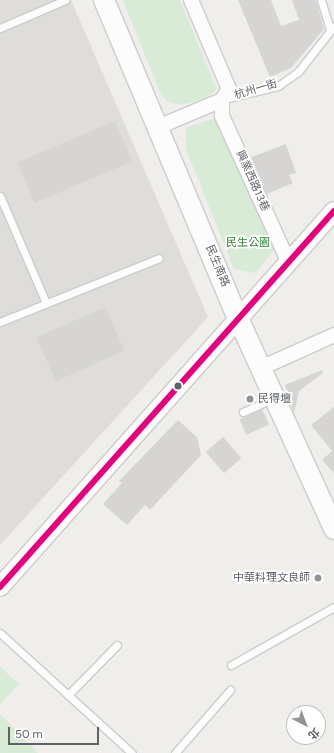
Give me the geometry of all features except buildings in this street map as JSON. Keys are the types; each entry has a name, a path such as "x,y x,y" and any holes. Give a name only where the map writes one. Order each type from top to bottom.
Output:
{"main road":[{"name":"民生南路","path":"104,0 238,318 334,529"}],"street":[{"name":"興業西路13巷","path":"191,0 229,89 222,100 222,116 288,261"},
{"name":"杭州一街","path":"158,127 222,100"},
{"path":"0,587 67,514 288,261 334,211"},
{"path":"261,368 334,335"}],"lane":[{"path":"0,28 65,0"},
{"path":"321,0 332,28"},
{"name":"杭州一街","path":"222,100 278,86 298,72 332,28"},
{"path":"0,196 46,303"},
{"path":"0,322 159,258"},
{"path":"243,412 274,397"},
{"path":"230,665 334,607"},
{"path":"0,633 132,753"},
{"path":"68,694 117,645"},
{"path":"175,753 230,690"}],"shaded area":[{"path":"0,0 71,0 208,317 0,545"}],"green space":[{"path":"123,0 180,0 217,90 205,98 181,105 168,102 160,93"},
{"name":"民生公園","path":"215,118 275,249 255,273 234,269 186,149 186,128"},
{"path":"0,667 19,684 0,704"},
{"path":"0,714 38,753 0,753"}],"transit line":[{"path":"0,587 334,211"}],"place":[{"name":"民得壇","path":"250,399"},
{"name":"中華料理文良師","path":"318,578"}]}
